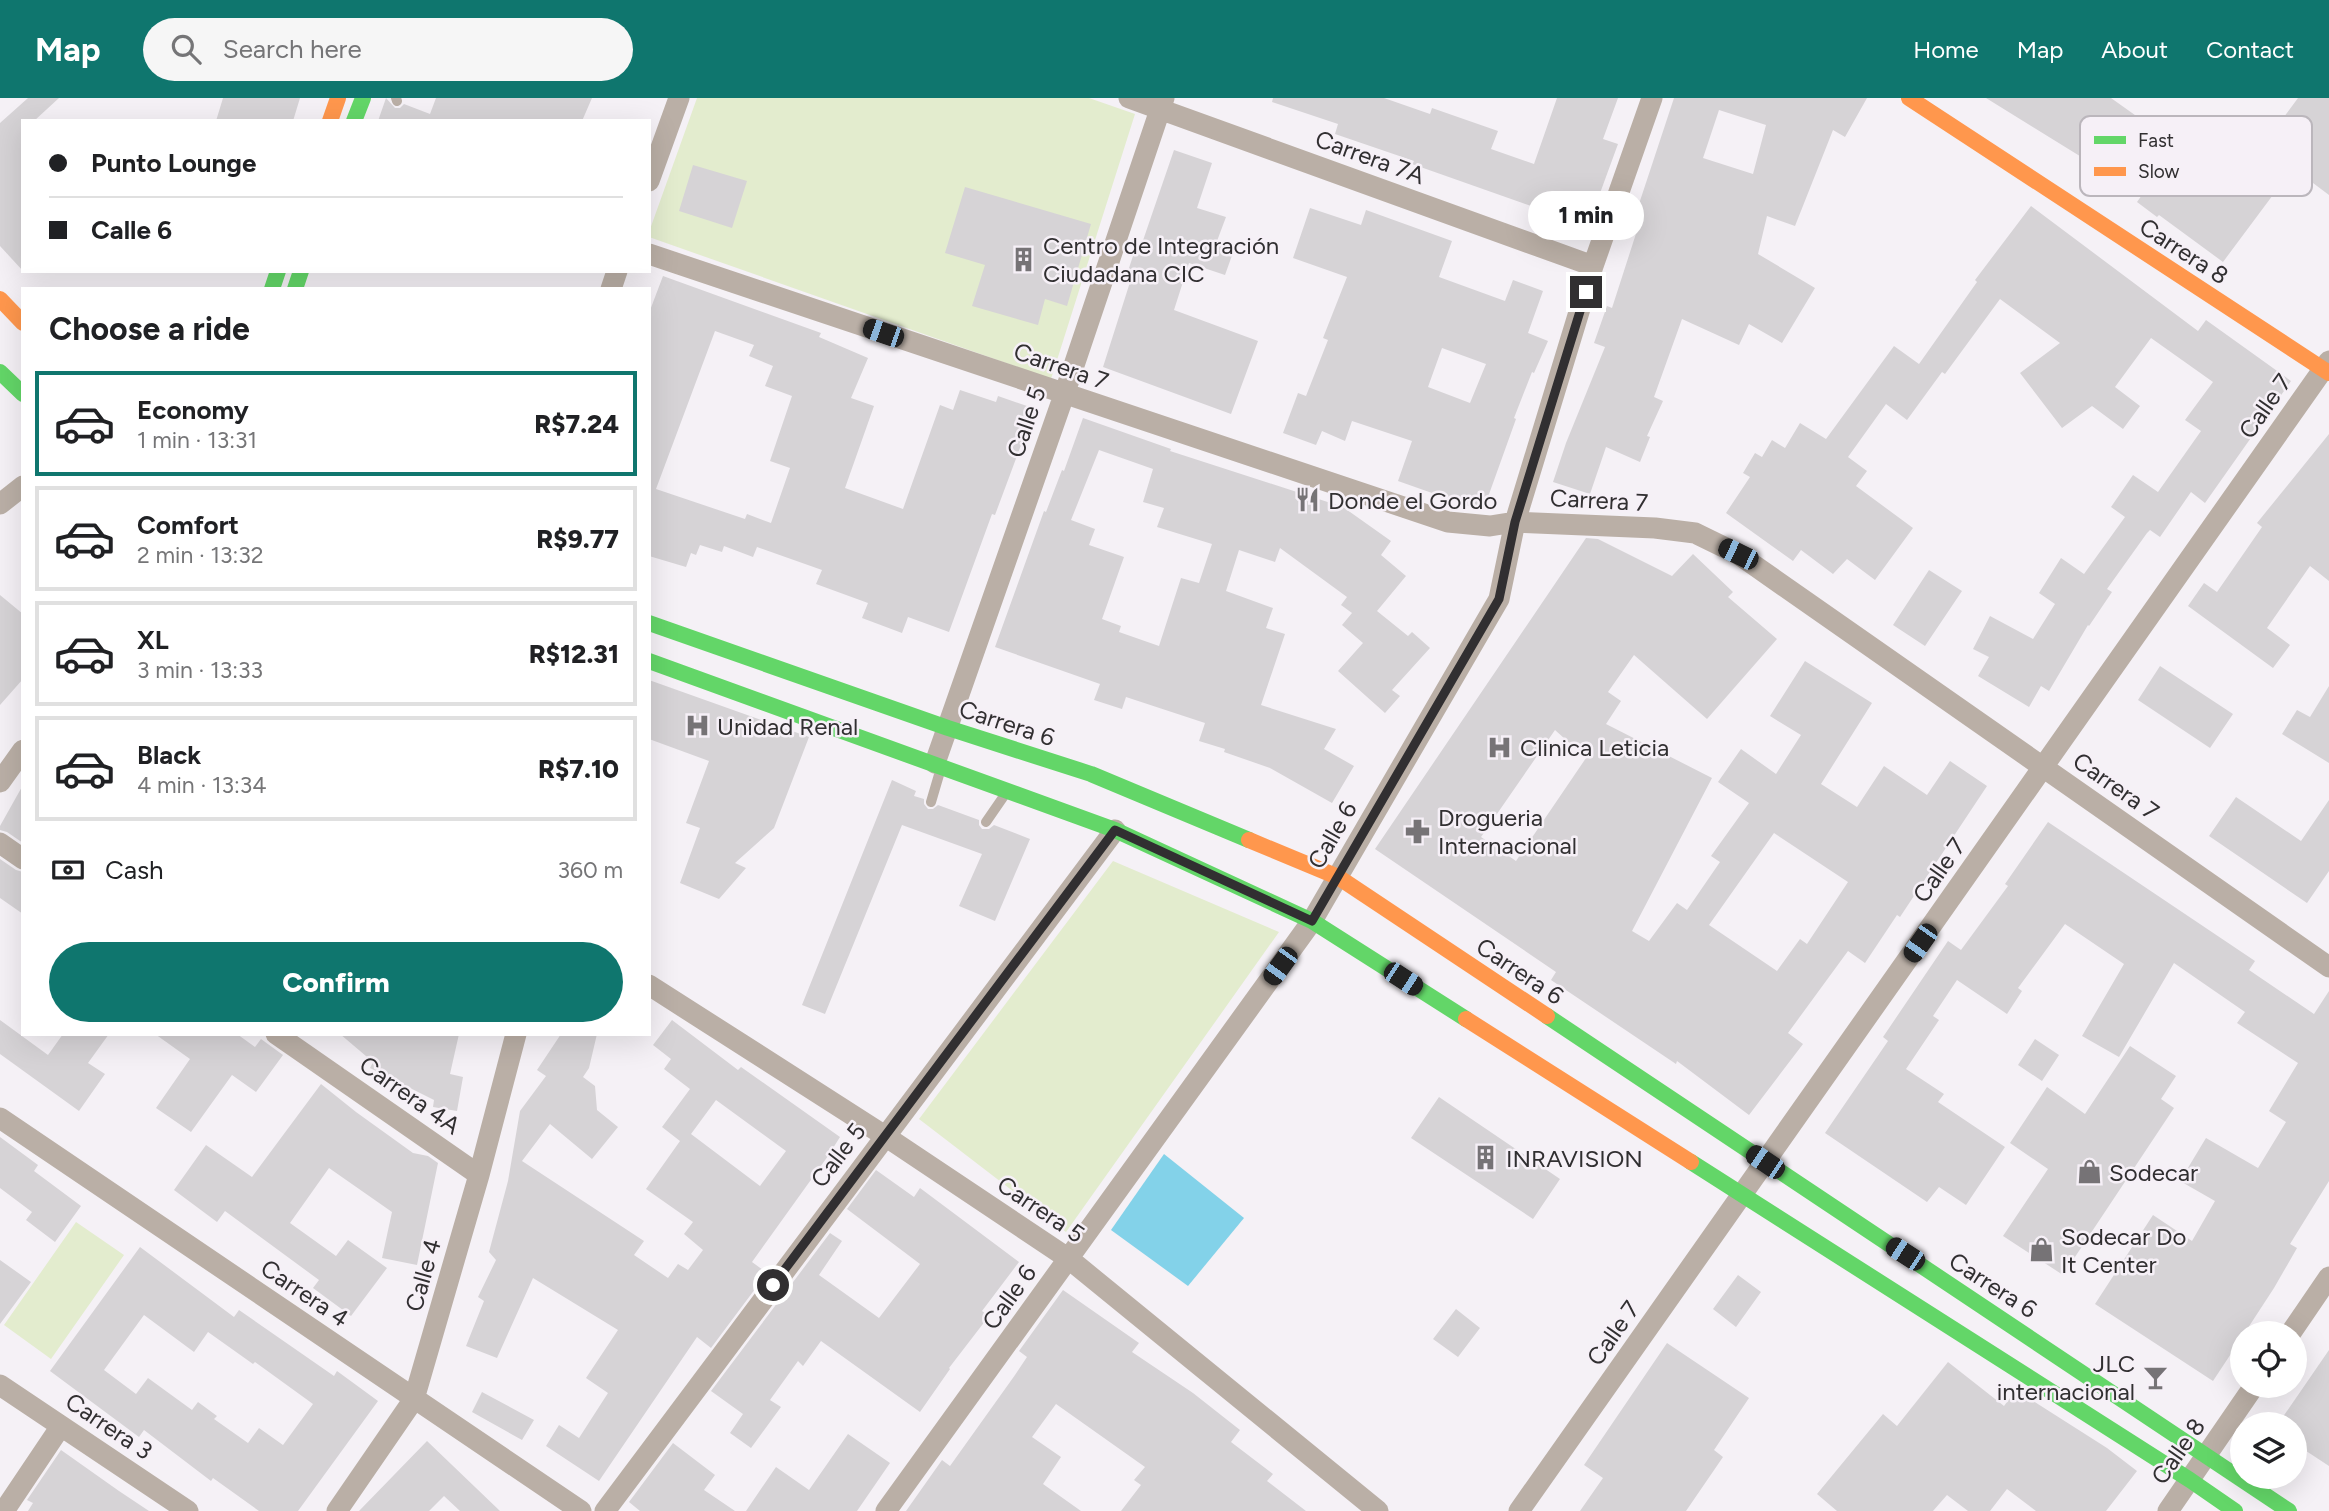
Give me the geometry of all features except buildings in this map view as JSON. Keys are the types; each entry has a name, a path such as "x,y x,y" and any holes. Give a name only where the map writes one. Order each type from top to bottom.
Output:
{"main road":[{"path":"331,119 338,98"},
{"path":"355,119 363,98"},
{"name":"Carrera 8","path":"1909,98 2327,368"},
{"path":"0,299 21,321"},
{"path":"0,372 21,392"},
{"name":"Carrera 6","path":"651,624 948,728 1091,774 1338,877 2289,1511"},
{"path":"651,662 1115,830 1312,921 2235,1511"}],"street":[{"path":"651,175 679,98"},
{"name":"Carrera 7A","path":"1129,98 1162,103 1593,266"},
{"name":"Calle 6","path":"886,1511 1312,921 1499,599 1515,522 1593,266 1653,98"},
{"name":"Calle 5","path":"939,764 948,728 1162,103"},
{"name":"Carrera 7","path":"651,255 1448,522 1490,526 1515,522 1655,528 1695,533 1738,554 2329,967"},
{"name":"Calle 7","path":"1519,1511 2327,368"},
{"path":"0,505 21,488"},
{"path":"0,782 21,753"},
{"name":"Calle 5","path":"605,1511 1115,830"},
{"path":"0,843 21,858"},
{"name":"Carrera 5","path":"651,986 885,1136 1069,1259 1378,1511"},
{"name":"Carrera 4A","path":"279,1036 479,1175"},
{"name":"Calle 4","path":"337,1511 414,1399 479,1175 515,1036"},
{"name":"Carrera 4","path":"0,1118 580,1511"},
{"path":"2299,1321 2329,1277"},
{"name":"Carrera 3","path":"0,1385 188,1511"},
{"name":"Calle 8","path":"2168,1511 2246,1398"},
{"path":"4,1511 61,1426"}],"lane":[{"path":"931,802 939,764"},
{"path":"986,822 1008,790"}],"green space":[{"path":"697,98 1089,98 1135,114 1051,379 651,238 651,226"},
{"path":"1113,861 1279,932 1066,1232 919,1119"},
{"path":"76,1222 124,1255 51,1359 4,1325"}],"water":[{"path":"1164,1154 1244,1218 1188,1286 1111,1230"}],"traffic: fast":[{"path":"355,119 363,98"},
{"path":"273,287 277,273"},
{"path":"296,287 300,273"},
{"path":"0,372 21,392"},
{"path":"651,624 948,728 1091,774 1249,840"},
{"path":"651,662 1115,830 1312,921 1466,1019"},
{"path":"1547,1016 2289,1511"},
{"path":"1691,1162 2235,1511"}],"traffic: slow":[{"path":"331,119 338,98"},
{"path":"1909,98 2329,373"},
{"path":"0,299 21,321"},
{"path":"1249,840 1338,877 1547,1016"},
{"path":"1466,1019 1691,1162"}],"place":[{"name":"Centro de Integración Ciudadana CIC","path":"1023,259"},
{"name":"Donde el Gordo","path":"1308,500"},
{"name":"Unidad Renal","path":"697,726"},
{"name":"Clinica Leticia","path":"1500,747"},
{"name":"Drogueria Internacional","path":"1418,831"},
{"name":"INRAVISION","path":"1486,1158"},
{"name":"Sodecar","path":"2089,1172"},
{"name":"Sodecar Do It Center","path":"2041,1250"},
{"name":"JLC internacional","path":"2155,1377"}],"route":[{"path":"773,1285 1115,830 1312,921 1499,599 1515,522 1586,292"}]}
